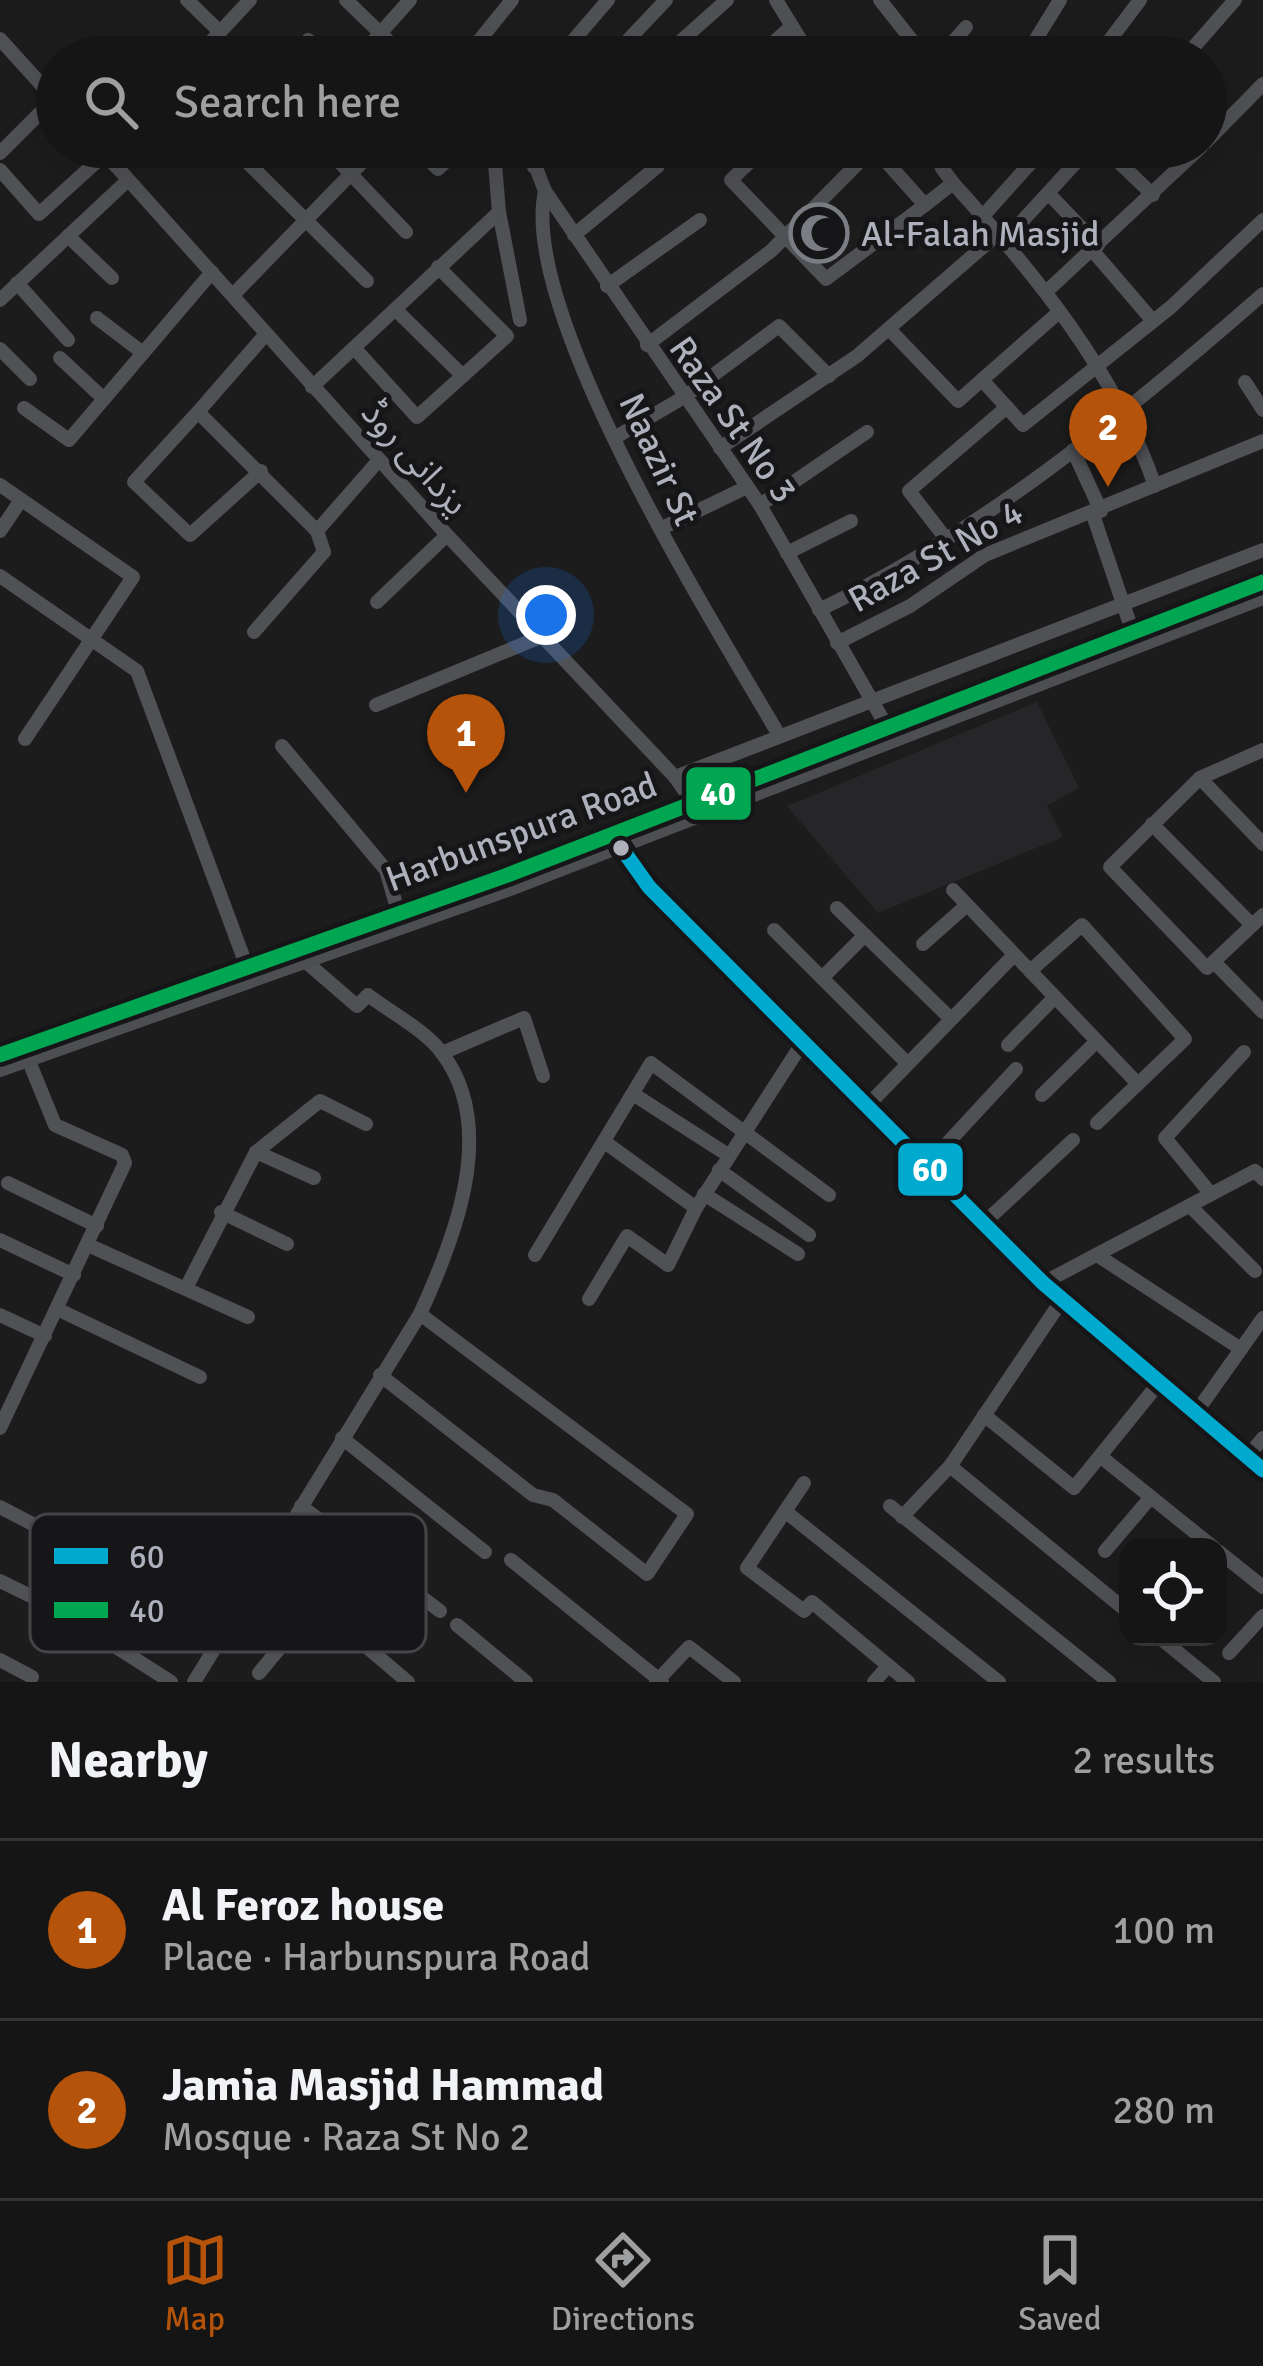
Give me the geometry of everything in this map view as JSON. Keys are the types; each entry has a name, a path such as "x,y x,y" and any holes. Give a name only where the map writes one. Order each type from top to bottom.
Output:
{"main road":[{"name":"Harbunspura Road","path":"0,1055 398,911 620,846 1263,582"},
{"name":"Harbunspura Road","path":"0,1069 305,961 887,728 988,697 1263,597"}],"street":[{"path":"187,0 217,36 250,0"},
{"path":"346,0 383,36"},
{"path":"377,36 410,0"},
{"path":"483,36 512,0"},
{"path":"577,36 608,0"},
{"path":"632,36 666,0"},
{"path":"687,36 727,0"},
{"path":"776,0 798,36"},
{"path":"880,0 909,36"},
{"path":"1038,36 1060,0"},
{"path":"1112,36 1140,0"},
{"path":"1203,36 1235,0"},
{"path":"781,36 792,26"},
{"path":"958,36 966,27"},
{"path":"0,39 36,79"},
{"path":"1227,120 1263,84"},
{"path":"0,153 36,120"},
{"path":"0,170 38,214 85,168"},
{"name":"یزدانی روڈ","path":"118,168 447,535 675,777 693,803"},
{"path":"252,168 367,281"},
{"path":"345,168 406,232"},
{"path":"232,295 355,168"},
{"path":"495,168 520,320"},
{"name":"Raza St No 3","path":"535,168 545,191 647,346 760,505 887,728"},
{"path":"574,235 656,168"},
{"path":"743,168 731,180 826,279 952,183"},
{"path":"647,346 786,237 855,168"},
{"path":"893,168 925,205"},
{"path":"943,168 1046,292 1124,408 1155,485"},
{"path":"983,216 1026,168"},
{"path":"720,448 890,329 1002,236 1071,168"},
{"path":"1125,168 1153,195"},
{"path":"1046,292 1179,168"},
{"path":"0,300 128,180"},
{"name":"Naazir St","path":"545,191 539,216 554,296 660,529 779,735"},
{"path":"1048,193 1153,321"},
{"path":"312,387 499,212"},
{"path":"608,286 700,220"},
{"path":"982,380 1023,425 1153,321 1263,220"},
{"path":"68,236 112,278"},
{"path":"356,350 417,417 507,336 438,267"},
{"path":"24,408 67,441 212,272"},
{"path":"17,283 68,340"},
{"path":"819,610 898,572 947,540 1073,450 1263,294"},
{"path":"396,310 463,376"},
{"path":"890,329 958,401 1059,312"},
{"path":"97,318 143,353"},
{"path":"616,437 684,397 779,326 829,376"},
{"path":"261,471 190,536 134,482 266,334"},
{"path":"0,349 30,379"},
{"path":"60,358 104,399"},
{"path":"1245,382 1263,410"},
{"path":"947,540 910,491 1007,407"},
{"path":"198,412 317,531 324,552 254,632"},
{"path":"760,505 867,432"},
{"name":"Raza St No 4","path":"837,643 910,606 985,555 1263,442"},
{"path":"1073,450 1133,633"},
{"path":"317,531 379,460"},
{"path":"0,485 133,577 25,739"},
{"path":"660,529 747,487"},
{"path":"0,531 21,500"},
{"path":"787,553 851,521"},
{"path":"377,602 447,535"},
{"path":"675,777 1263,550"},
{"path":"1226,564 1234,594"},
{"path":"0,576 137,671 247,967"},
{"path":"376,704 545,635"},
{"path":"282,746 386,870 398,911"},
{"path":"1152,824 1257,920 1207,968 1110,867 1152,824 1200,778 1263,750"},
{"path":"1200,778 1263,844"},
{"path":"1247,827 1263,820"},
{"path":"620,846 649,887 1043,1283 1263,1470"},
{"path":"953,890 1138,1084"},
{"path":"923,944 967,904"},
{"path":"837,908 950,1018"},
{"path":"1030,971 1087,921 1186,1039 1096,1124"},
{"path":"774,930 908,1063"},
{"path":"822,978 865,935"},
{"path":"868,1105 1014,955"},
{"path":"296,1514 420,1314 450,1250 468,1154 464,1104 442,1053 368,994 358,1006 305,961"},
{"path":"1214,962 1263,1012"},
{"path":"1008,1045 1055,997"},
{"path":"442,1053 524,1018 543,1076"},
{"path":"589,1299 627,1236 668,1265 741,1132 805,1039"},
{"path":"1042,1095 1097,1041"},
{"path":"1211,1194 1165,1138 1244,1052"},
{"path":"0,1428 125,1158 55,1124 28,1059"},
{"path":"535,1255 651,1063 829,1195"},
{"path":"928,1163 1016,1070"},
{"path":"633,1094 728,1155"},
{"path":"186,1288 221,1212 256,1152 320,1101 366,1124"},
{"path":"986,1221 1073,1140"},
{"path":"606,1143 696,1208"},
{"path":"256,1152 314,1178"},
{"path":"719,1170 809,1234"},
{"path":"1043,1283 1260,1172"},
{"path":"8,1183 97,1226"},
{"path":"704,1194 798,1254"},
{"path":"1190,1206 1255,1271"},
{"path":"221,1212 287,1244"},
{"path":"0,1240 74,1274"},
{"path":"88,1245 248,1317"},
{"path":"1097,1256 1241,1348"},
{"path":"902,1517 950,1466 1062,1300"},
{"path":"57,1309 200,1377"},
{"path":"380,1375 533,1495 553,1501 647,1574 686,1514 420,1314"},
{"path":"0,1316 45,1336"},
{"path":"1195,1414 1263,1318"},
{"path":"984,1415 1074,1488 1159,1383"},
{"path":"0,1388 15,1395"},
{"path":"342,1438 485,1552"},
{"path":"1247,1457 1263,1438"},
{"path":"1100,1456 1198,1538"},
{"path":"950,1466 1119,1605"},
{"path":"804,1483 747,1568 804,1610 812,1602 908,1682"},
{"path":"1105,1551 1151,1497"},
{"path":"301,1506 312,1514"},
{"path":"890,1506 1109,1682"},
{"path":"0,1507 30,1523"},
{"path":"786,1512 999,1682"},
{"path":"512,1560 659,1681 689,1647 734,1682"},
{"path":"1227,1561 1263,1588"},
{"path":"0,1581 30,1596"},
{"path":"426,1600 440,1610"},
{"path":"1228,1653 1263,1616"},
{"path":"457,1625 526,1682"},
{"path":"1170,1646 1214,1682"},
{"path":"120,1652 171,1682"},
{"path":"194,1682 212,1652"},
{"path":"259,1673 276,1652"},
{"path":"373,1652 408,1682"},
{"path":"0,1660 32,1677"},
{"path":"874,1682 888,1666"}],"shaded area":[{"path":"1037,702 1079,788 1047,806 1063,837 878,913 787,806"}],"transit line":[{"name":"40","path":"0,1055 505,876 1263,582"},
{"name":"60","path":"620,846 649,887 1043,1283 1263,1470"}],"place":[{"name":"Al-Falah Masjid","path":"819,233"},
{"name":"Jamia Masjid Hammad","path":"1108,487"},
{"name":"Al Feroz house","path":"466,793"}]}
